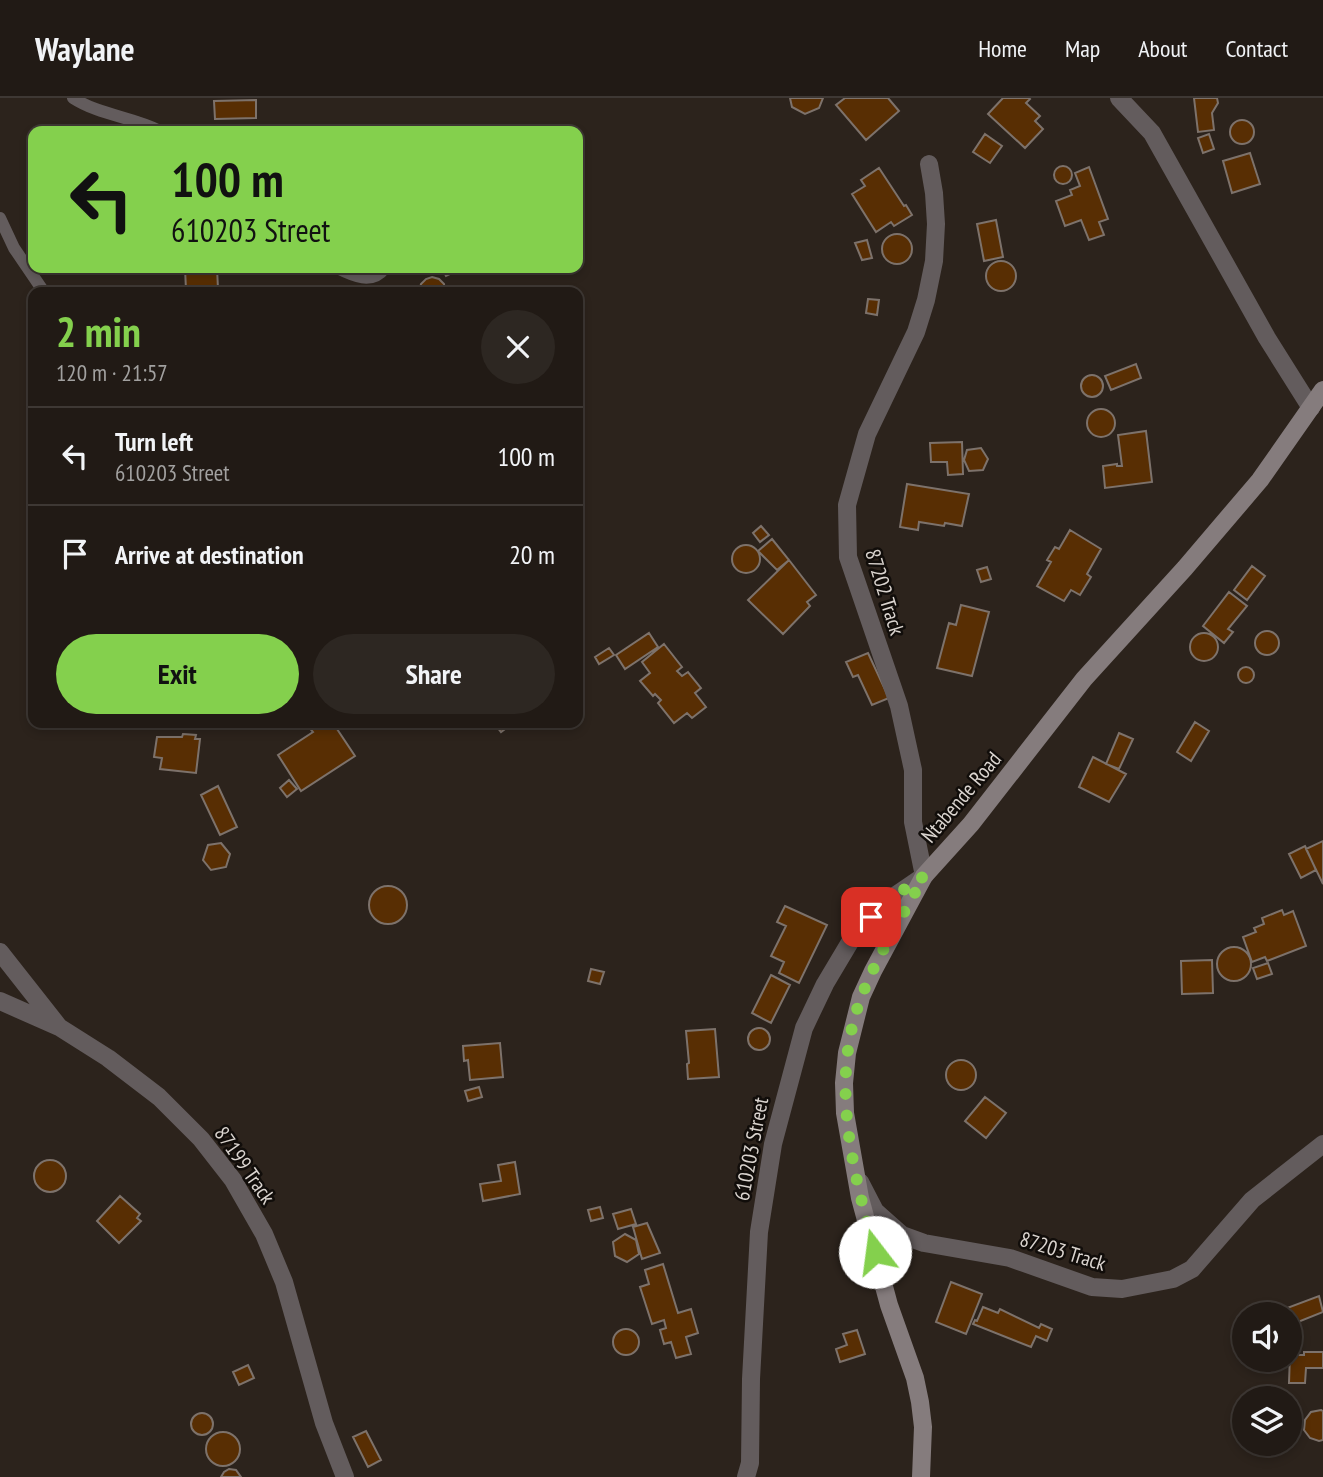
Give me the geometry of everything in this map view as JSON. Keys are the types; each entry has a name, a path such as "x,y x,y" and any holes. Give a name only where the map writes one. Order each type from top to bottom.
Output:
{"street":[{"path":"1119,98 1152,133 1266,338 1311,408"},
{"name":"87202 Track","path":"924,876 913,822 913,770 899,706 848,557 847,505 867,434 916,332 926,300 934,261 936,224 929,164"},
{"name":"Ntabende Road","path":"921,1477 923,1427 915,1378 890,1305 860,1198 849,1143 845,1103 846,1063 853,1025 873,971 924,876 971,824 1084,679 1185,568 1260,480 1323,390"},
{"name":"610203 Street","path":"746,1477 750,1463 751,1379 759,1232 773,1144 804,1028 825,984 856,932 886,902 924,876"},
{"name":"87199 Track","path":"0,952 60,1027 108,1058 159,1097 201,1139 233,1180 264,1234 284,1282 324,1423 345,1477"},
{"path":"0,1001 60,1027"},
{"name":"87203 Track","path":"856,1172 875,1211 902,1235 924,1243 1010,1258 1092,1287 1122,1289 1173,1279 1192,1269 1252,1200 1323,1144"}],"lane":[{"path":"73,98 105,112 150,126"},
{"path":"0,218 14,248 28,269"},
{"path":"346,273 354,277 370,278 381,273"}],"building":[{"path":"790,98 823,98 819,108 805,114 792,107"},
{"path":"845,98 888,98 899,111 866,140 836,105"},
{"path":"1003,98 1029,98 1026,103 1040,116 1035,121 1043,129 1025,148 988,114"},
{"path":"1194,98 1217,98 1218,103 1212,113 1214,130 1198,132"},
{"path":"256,100 256,118 215,119 214,101"},
{"path":"1242,120 1251,123 1254,132 1251,141 1242,144 1233,141 1230,132 1233,123"},
{"path":"985,134 1002,146 990,163 973,152"},
{"path":"1209,134 1214,149 1203,153 1198,138"},
{"path":"1250,153 1260,184 1232,193 1223,161"},
{"path":"1063,166 1069,169 1072,175 1069,181 1063,184 1057,181 1054,175 1057,169"},
{"path":"1089,167 1108,219 1099,222 1104,235 1089,240 1081,220 1065,226 1056,201 1072,195 1070,190 1080,186 1075,173"},
{"path":"879,168 912,215 894,226 891,222 876,232 852,194 865,186 861,180"},
{"path":"996,220 1003,257 984,261 977,224"},
{"path":"897,234 908,238 912,249 908,260 897,264 886,260 882,249 886,238"},
{"path":"867,240 872,258 862,260 855,243"},
{"path":"1001,261 1012,265 1016,276 1012,287 1001,291 990,287 986,276 990,265"},
{"path":"185,273 217,273 218,287 186,287"},
{"path":"426,279 439,279 444,287 420,287"},
{"path":"868,299 879,300 877,315 866,313"},
{"path":"1136,364 1141,378 1111,390 1105,376"},
{"path":"1092,375 1100,378 1103,386 1100,394 1092,397 1084,394 1081,386 1084,378"},
{"path":"1101,409 1111,413 1115,423 1111,433 1101,437 1091,433 1087,423 1091,413"},
{"path":"1146,431 1152,482 1105,488 1103,466 1122,466 1118,435"},
{"path":"962,442 963,474 948,475 947,462 931,462 930,443"},
{"path":"981,448 988,459 983,470 969,471 964,460 967,450"},
{"path":"907,484 969,494 962,526 919,522 918,530 900,527"},
{"path":"761,526 769,535 760,542 753,533"},
{"path":"1070,530 1101,549 1087,574 1091,577 1080,595 1071,590 1064,601 1037,586 1051,562 1047,560 1055,547 1059,549"},
{"path":"772,539 789,560 777,570 758,551"},
{"path":"746,545 756,549 760,559 756,569 746,573 736,569 732,559 736,549"},
{"path":"789,560 816,595 807,602 810,606 783,634 748,600"},
{"path":"1252,566 1265,576 1247,600 1234,590"},
{"path":"987,567 991,579 981,582 977,570"},
{"path":"1229,592 1247,606 1228,629 1233,632 1224,643 1203,626"},
{"path":"961,605 989,612 972,676 937,668 949,623 956,625"},
{"path":"1262,631 1272,631 1279,638 1279,648 1272,655 1262,655 1255,648 1255,638"},
{"path":"649,633 658,647 625,669 616,655"},
{"path":"1204,633 1214,637 1218,647 1214,657 1204,661 1194,657 1190,647 1194,637"},
{"path":"664,644 682,667 677,671 682,676 688,672 701,688 695,693 706,707 692,718 687,713 674,723 658,703 661,700 655,694 653,696 640,681 650,673 642,662"},
{"path":"609,648 614,655 599,664 595,657"},
{"path":"868,653 889,698 872,705 858,675 853,677 846,662"},
{"path":"1246,667 1252,669 1252,681 1246,683 1240,681 1238,675 1240,669"},
{"path":"1195,722 1209,731 1191,761 1177,752"},
{"path":"310,728 336,728 355,756 301,791 278,755 313,732"},
{"path":"1119,733 1133,739 1119,769 1106,764"},
{"path":"183,734 196,735 195,739 200,739 196,773 160,769 162,758 154,757 157,737 182,737"},
{"path":"1093,757 1126,774 1109,802 1079,787"},
{"path":"289,780 297,789 287,797 280,788"},
{"path":"218,786 237,827 220,835 201,795"},
{"path":"1323,841 1323,884 1306,849"},
{"path":"221,843 230,854 226,867 211,870 203,860 208,845"},
{"path":"1305,846 1316,870 1301,878 1289,854"},
{"path":"388,886 401,892 407,905 401,918 388,924 375,918 369,905 375,892"},
{"path":"785,906 827,925 799,983 779,973 784,962 771,956 786,926 777,922"},
{"path":"1282,910 1284,915 1293,911 1306,946 1267,961 1265,957 1252,962 1243,937 1256,932 1254,928 1264,924 1262,918"},
{"path":"1234,947 1246,952 1251,964 1246,976 1234,981 1222,976 1217,964 1222,952"},
{"path":"1212,960 1213,993 1182,994 1181,961"},
{"path":"1268,963 1272,974 1257,979 1253,968"},
{"path":"591,969 604,972 600,984 588,981"},
{"path":"771,975 790,985 771,1023 752,1013"},
{"path":"759,1028 767,1031 770,1039 767,1047 759,1050 751,1047 748,1039 751,1031"},
{"path":"715,1029 719,1077 688,1079 686,1031"},
{"path":"500,1043 503,1077 470,1080 463,1046"},
{"path":"961,1060 971,1065 976,1075 971,1085 961,1090 951,1085 946,1075 951,1065"},
{"path":"479,1087 482,1097 468,1101 465,1091"},
{"path":"985,1097 1006,1113 986,1138 965,1121"},
{"path":"50,1160 61,1165 66,1176 61,1187 50,1192 39,1187 34,1176 39,1165"},
{"path":"515,1162 520,1194 483,1201 480,1184 501,1181 498,1165"},
{"path":"120,1196 140,1214 137,1218 141,1221 119,1243 97,1221"},
{"path":"600,1207 603,1218 591,1221 588,1210"},
{"path":"631,1209 636,1224 618,1229 613,1214"},
{"path":"647,1223 660,1253 642,1259 633,1227"},
{"path":"625,1234 636,1240 639,1254 627,1262 615,1256 613,1242"},
{"path":"663,1264 678,1313 691,1309 698,1333 686,1337 691,1354 676,1358 671,1342 664,1344 660,1330 666,1328 664,1320 652,1324 640,1287 649,1284 645,1270"},
{"path":"951,1282 982,1294 966,1334 936,1322"},
{"path":"1319,1296 1323,1312 1302,1320 1302,1302"},
{"path":"983,1307 998,1313 1000,1309 1039,1328 1041,1324 1052,1329 1047,1341 1036,1336 1031,1347 973,1324"},
{"path":"626,1329 635,1333 639,1342 635,1351 626,1355 617,1351 613,1342 617,1333"},
{"path":"857,1330 865,1354 840,1362 836,1349 847,1345 843,1334"},
{"path":"1304,1352 1323,1352 1323,1368 1306,1368 1305,1383 1289,1383 1289,1372 1302,1372"},
{"path":"248,1365 254,1378 239,1385 233,1372"},
{"path":"1321,1410 1323,1440 1319,1441 1310,1438 1304,1430 1305,1420 1311,1412"},
{"path":"202,1413 210,1416 213,1424 210,1432 202,1435 194,1432 191,1424 194,1416"},
{"path":"366,1431 381,1460 368,1467 353,1437"},
{"path":"223,1432 235,1437 240,1449 235,1461 223,1466 211,1461 206,1449 211,1437"},
{"path":"229,1469 236,1470 241,1477 221,1477"}],"route":[{"path":"871,917 886,902 924,876 861,997 847,1053 844,1083 849,1143 875,1252"}]}
